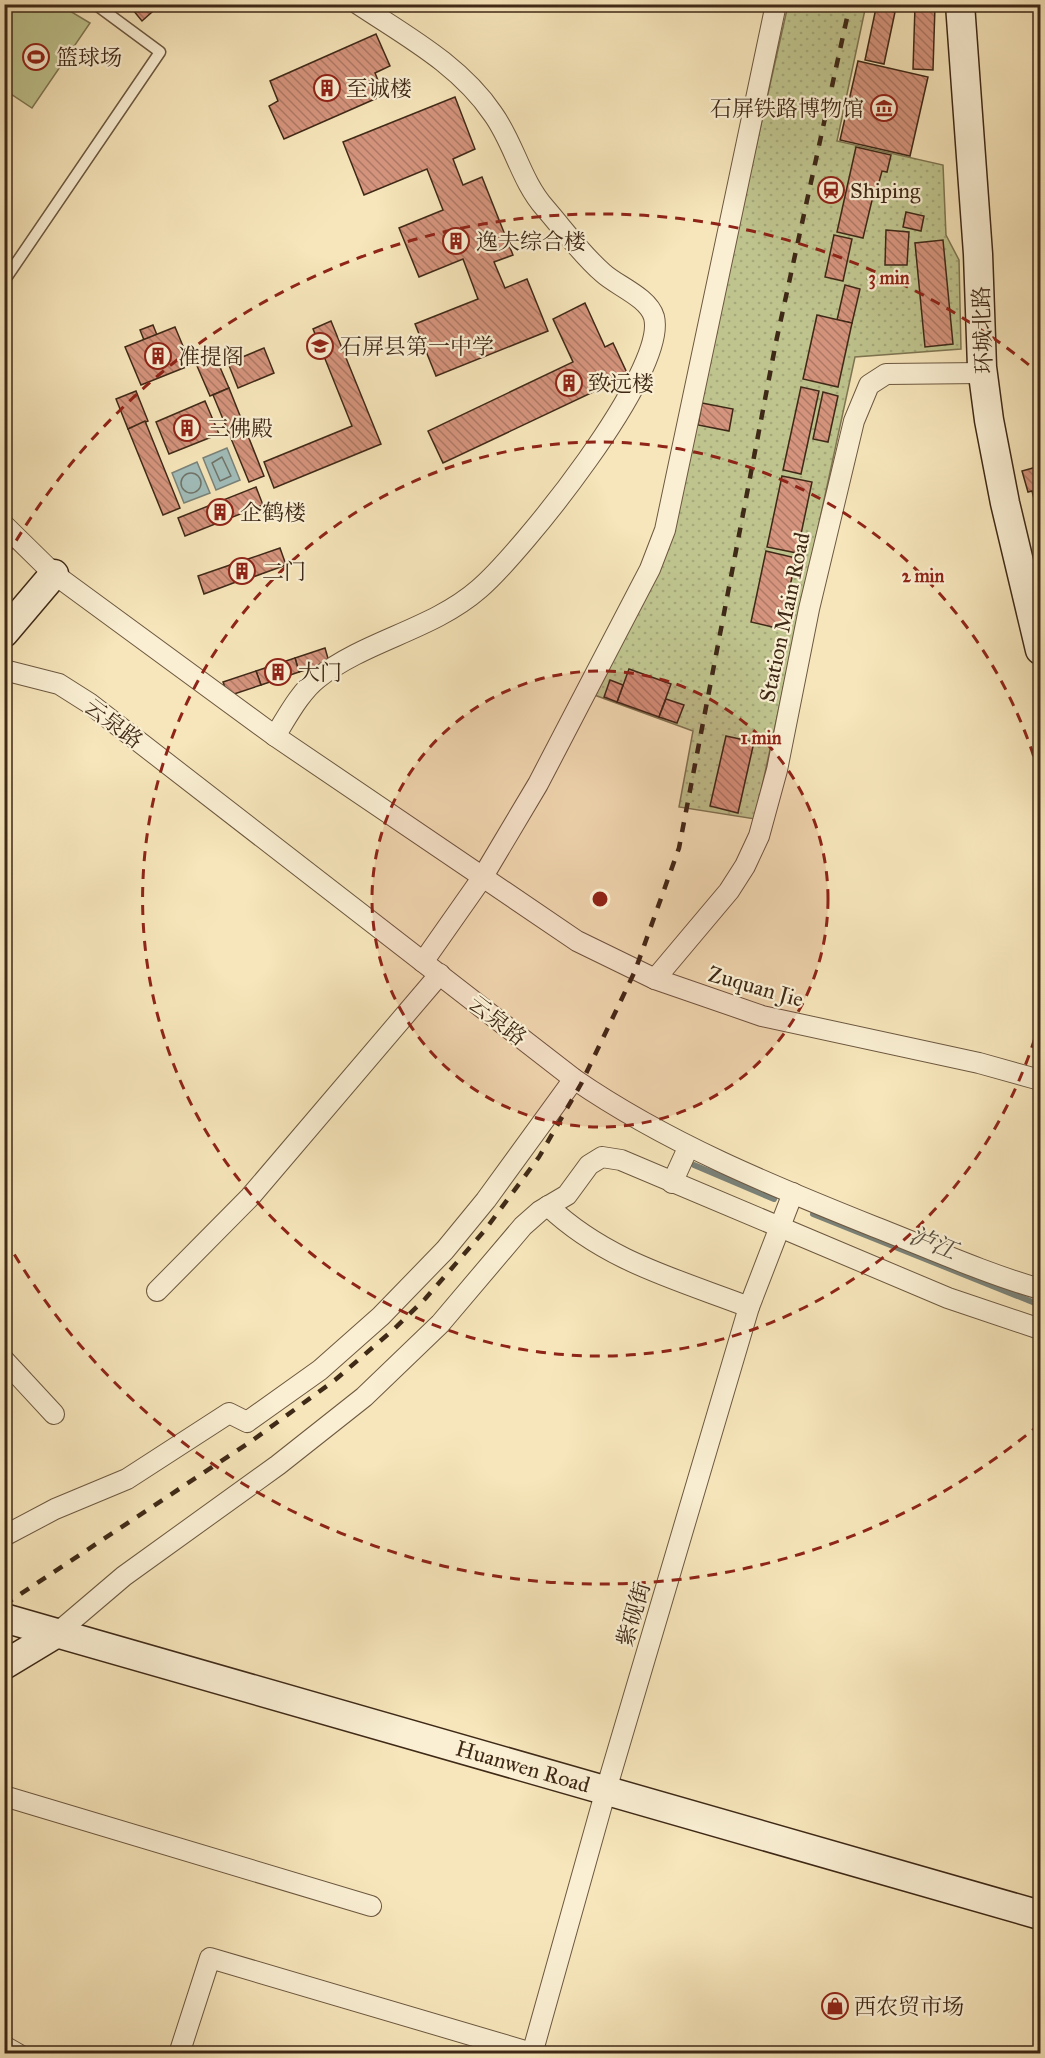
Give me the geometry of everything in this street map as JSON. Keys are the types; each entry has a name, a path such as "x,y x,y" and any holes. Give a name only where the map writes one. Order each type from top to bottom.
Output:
{"main road":[{"name":"环城北路","path":"960,4 978,254 982,373 1005,503 1041,650"},
{"path":"4,633 54,574"},
{"name":"Huanwen Road","path":"4,1618 1041,1915"},
{"path":"4,1665 57,1633"}],"street":[{"path":"275,736 315,680 341,662 404,634 452,608 479,589 510,557 610,430 642,373 654,330 654,316 648,307 603,273 542,205 517,164 494,115 457,72 358,4"},
{"path":"423,962 482,878 538,784 650,569 665,530 776,4"},
{"name":"Station Main Road","path":"655,979 729,891 745,866 759,836 777,770 835,495 854,421 864,393 874,380 886,374 982,373"},
{"name":"Zuquan Jie","path":"4,525 54,574 275,736 577,940 655,979 762,1016 979,1063 1041,1080"},
{"name":"云泉路","path":"4,670 59,684 89,703 573,1079 613,1106 688,1148 793,1193 973,1266 1041,1289"},
{"path":"157,1291 250,1197 440,974"},
{"path":"4,1536 55,1509 127,1479 229,1413 247,1422 320,1370 381,1316 445,1250 486,1200 573,1079"},
{"path":"672,1182 688,1148"},
{"path":"57,1633 124,1576 278,1465 364,1397 440,1324 523,1226 548,1206 567,1195 589,1165 602,1157 621,1160 948,1298 1041,1329"},
{"name":"紫砚街","path":"532,2053 606,1790 749,1307 793,1193"},
{"path":"548,1206 572,1229 599,1247 626,1260 749,1307"},
{"path":"4,1360 54,1414"},
{"path":"4,1796 371,1905"},
{"path":"179,2054 210,1958 532,2053"},
{"path":"4,2046 18,2054"}],"lane":[{"path":"4,281 160,51 95,4"}],"green space":[{"name":"篮球场","path":"4,5 60,5 90,23 32,108 5,90"},
{"path":"788,5 866,5 837,141 943,165 946,235 959,260 961,349 855,357 755,819 679,807 693,731 578,689 674,524 700,395"}],"water":[{"path":"227,448 240,480 216,490 203,458"},
{"path":"197,462 210,493 184,503 172,473"}],"building":[{"path":"128,4 161,4 142,21"},
{"path":"915,6 935,6 933,70 913,69"},
{"path":"876,8 895,12 884,64 865,60"},
{"name":"至诚楼","path":"376,34 390,66 375,73 384,95 284,139 269,106 278,101 270,81"},
{"name":"石屏铁路博物馆","path":"858,61 928,77 910,156 840,140"},
{"name":"逸夫综合楼","path":"455,97 475,149 453,159 463,185 482,177 513,255 494,262 505,288 527,279 548,331 436,376 415,324 478,299 463,259 419,277 399,228 443,210 427,169 364,195 343,142"},
{"path":"856,147 891,155 887,172 882,171 875,197 873,196 863,238 837,232"},
{"path":"906,212 924,216 921,231 903,227"},
{"path":"886,230 909,232 907,265 885,265"},
{"path":"834,235 852,239 843,281 825,277"},
{"path":"943,240 953,344 925,347 915,243"},
{"path":"845,285 860,289 852,323 837,320"},
{"name":"致远楼","path":"585,303 605,347 613,343 627,373 608,382 610,384 443,463 428,431 573,362 553,319"},
{"path":"817,315 852,323 838,387 803,379"},
{"path":"331,321 381,444 274,488 264,462 352,426 313,329"},
{"path":"153,325 157,335 144,340 140,330"},
{"name":"准提阁","path":"175,327 191,365 141,385 125,347"},
{"path":"264,348 274,373 238,388 228,363"},
{"path":"216,358 229,388 210,396 197,366"},
{"path":"801,387 819,391 801,474 783,470"},
{"path":"229,388 264,476 249,482 213,395"},
{"path":"136,391 148,421 128,429 116,399"},
{"path":"823,392 838,396 828,442 813,439"},
{"name":"三佛殿","path":"205,401 219,434 169,454 156,422"},
{"path":"702,403 733,409 729,431 698,425"},
{"path":"145,421 180,508 163,515 128,429"},
{"path":"1040,466 1040,523 1032,491 1028,492 1022,471"},
{"path":"782,476 812,482 797,553 767,547"},
{"name":"企鹤楼","path":"256,487 263,505 185,536 178,518"},
{"path":"280,548 286,565 253,577 248,559"},
{"path":"766,551 796,558 781,629 751,622"},
{"name":"二门","path":"248,559 253,577 236,582 230,565"},
{"path":"230,565 236,582 204,594 198,576"},
{"path":"325,648 329,662 299,672 295,658"},
{"name":"大门","path":"295,658 299,672 261,685 256,671"},
{"path":"629,669 671,684 659,717 617,702"},
{"path":"256,671 261,685 228,696 223,682"},
{"path":"610,680 623,685 617,702 604,697"},
{"path":"666,699 684,705 677,723 659,717"},
{"path":"726,736 754,742 738,813 710,806"}],"waterway":[{"name":"泸江","path":"694,1165 774,1199"},
{"name":"泸江","path":"813,1214 1040,1305"}],"railway":[{"path":"4,1605 253,1440 335,1380 393,1330 425,1299 485,1230 539,1157 581,1084 635,971 679,848 776,342 850,4"}],"place":[{"name":"篮球场","path":"36,57"},
{"name":"至诚楼","path":"327,88"},
{"name":"石屏铁路博物馆","path":"884,108"},
{"name":"Shiping","path":"831,190"},
{"name":"逸夫综合楼","path":"456,241"},
{"name":"石屏县第一中学","path":"320,346"},
{"name":"准提阁","path":"158,356"},
{"name":"致远楼","path":"569,383"},
{"name":"三佛殿","path":"187,428"},
{"name":"企鹤楼","path":"220,512"},
{"name":"二门","path":"242,571"},
{"name":"大门","path":"278,672"},
{"name":"西农贸市场","path":"835,2006"}]}
